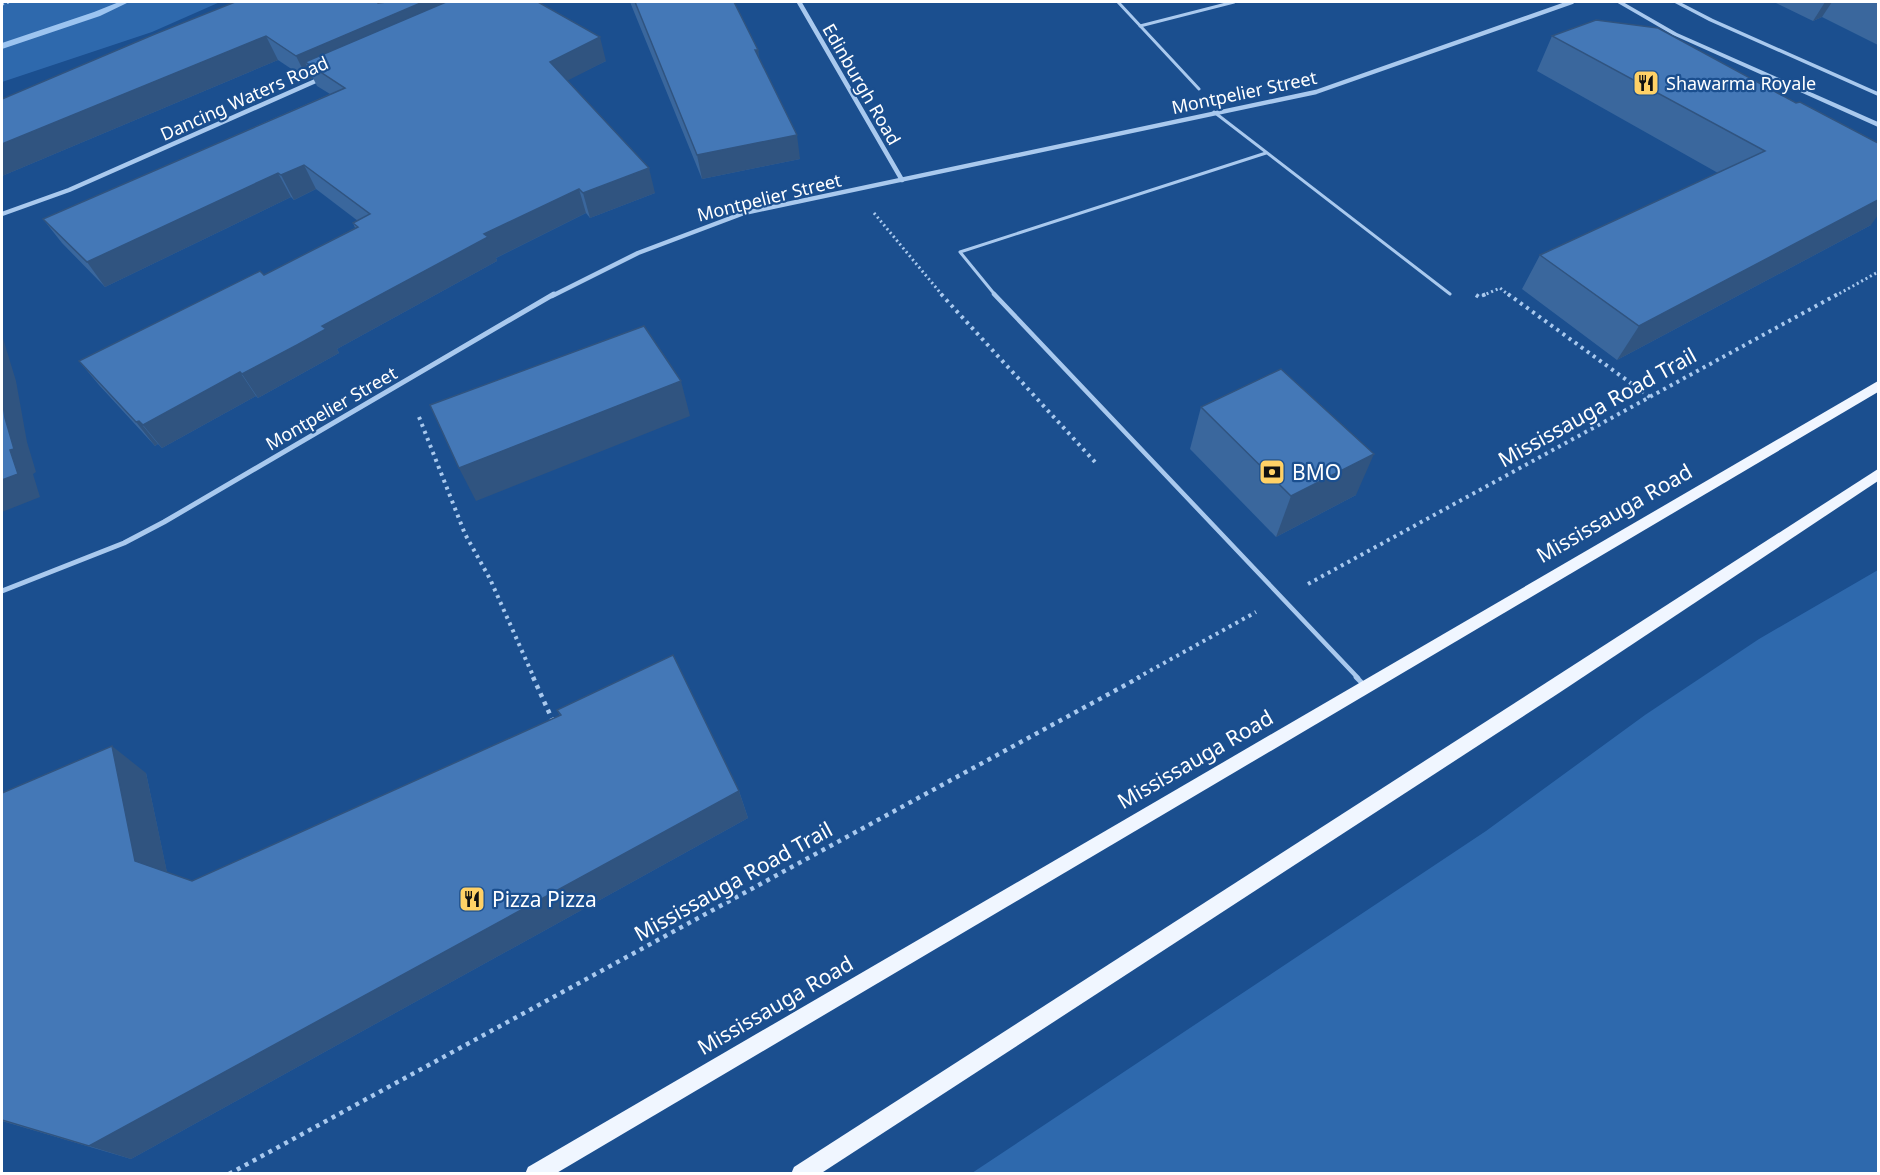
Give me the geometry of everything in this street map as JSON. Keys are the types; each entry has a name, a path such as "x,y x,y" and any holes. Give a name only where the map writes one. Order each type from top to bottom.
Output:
{"main road":[{"name":"Mississauga Road","path":"535,1173 1878,386"},
{"path":"801,1173 1553,688 1878,474"}],"street":[{"name":"Edinburgh Road","path":"800,2 902,180"},
{"name":"Montpelier Street","path":"2,591 124,543 164,522 575,282 645,248 744,213 1214,111 1316,92 1572,2"},
{"path":"1618,2 1676,34 1878,124"},
{"path":"1676,2 1711,20 1878,94"},
{"name":"Dancing Waters Road","path":"2,214 69,190 330,75"}],"lane":[{"path":"1118,2 1199,89"},
{"path":"1140,26 1234,2"},
{"path":"1214,111 1450,294"},
{"path":"1266,153 960,252 1018,322 1366,686"}],"path":[{"path":"2,4 9,2"},
{"path":"853,190 935,288 1095,462"},
{"name":"Mississauga Road Trail","path":"1330,572 1878,272"},
{"path":"419,417 465,534 490,579 552,719"},
{"name":"Mississauga Road Trail","path":"229,1173 1070,716 1251,615"}],"shaded area":[{"path":"2,2 220,2 152,32 2,82"},
{"path":"1878,570 1878,1173 972,1173 1486,831 1645,715 1759,639"}],"building":[{"path":"235,2 423,2 296,56 266,36 2,144 2,99"},
{"path":"446,2 538,2 600,37 550,62 649,168 583,193 579,189 484,234 488,237 322,326 326,329 297,345 242,374 240,372 143,425 139,421 136,422 79,361 260,271 264,275 358,227 353,223 370,214 304,165 281,175 278,173 87,262 43,219 345,88 305,62"},
{"path":"635,2 734,2 797,135 697,155"},
{"path":"1596,20 1658,28 1796,103 1800,102 1878,143 1878,200 1639,326 1540,255 1765,151 1552,36"},
{"path":"644,326 681,381 459,468 430,405"},
{"path":"1281,369 1374,454 1291,496 1201,407"},
{"path":"2,398 14,449 10,450 18,474 2,480"},
{"path":"673,655 739,791 89,1146 2,1120 2,793 112,746 135,861 192,881 561,715 557,710"}],"waterway":[{"path":"2,46 97,14 125,2"}],"place":[{"name":"Shawarma Royale","path":"1646,83"},
{"name":"BMO","path":"1272,472"},
{"name":"Pizza Pizza","path":"472,899"}]}
